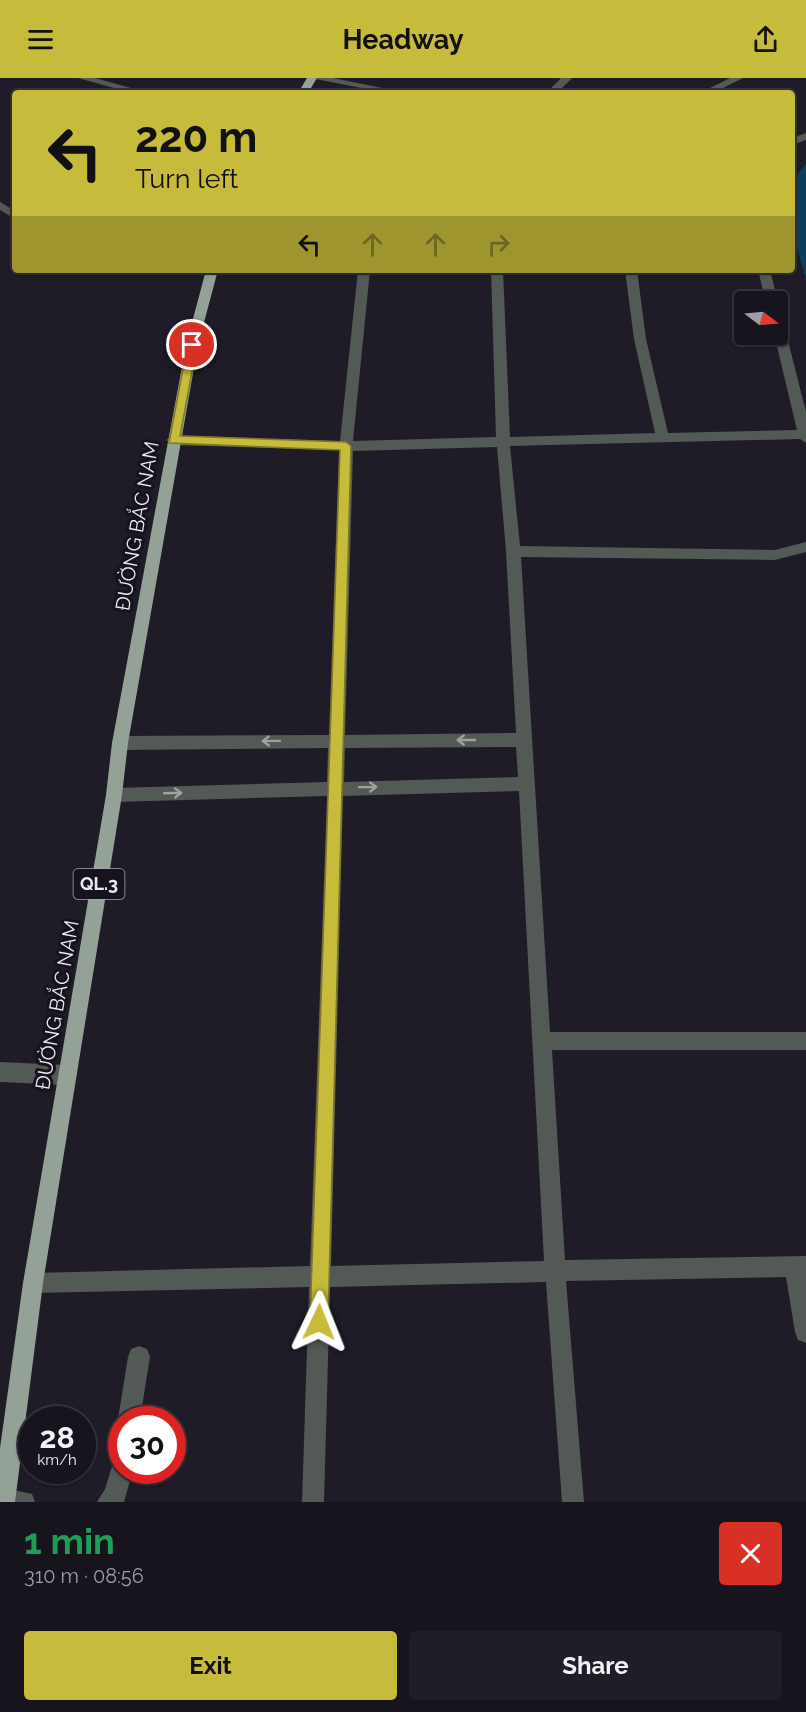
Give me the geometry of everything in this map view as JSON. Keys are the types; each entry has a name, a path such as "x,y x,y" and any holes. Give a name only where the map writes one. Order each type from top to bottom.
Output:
{"highway":[{"name":"ĐƯỜNG BẮC NAM","path":"11,1501 33,1282 114,795 120,743 173,440 192,345 211,273"}],"street":[{"path":"82,78 132,90"},
{"path":"314,78 382,89"},
{"path":"553,90 567,78"},
{"path":"712,90 738,78"},
{"path":"313,1502 346,446 364,273"},
{"path":"497,273 503,441 513,551 555,1269 573,1502"},
{"path":"631,273 640,339 663,439"},
{"path":"765,273 769,291"},
{"path":"173,440 346,446 806,436 783,345"},
{"path":"513,551 775,555 806,547"},
{"path":"120,743 524,740"},
{"path":"114,795 336,787 527,784"},
{"path":"542,1041 806,1041"},
{"path":"0,1072 67,1075"},
{"path":"33,1282 320,1278 555,1269 800,1266 806,1332"},
{"path":"131,1406 139,1357"},
{"path":"108,1502 116,1496 119,1484"}],"water":[{"path":"806,163 806,280 795,242 795,178"}],"route":[{"path":"192,345 173,440 346,446 319,1322"}]}
